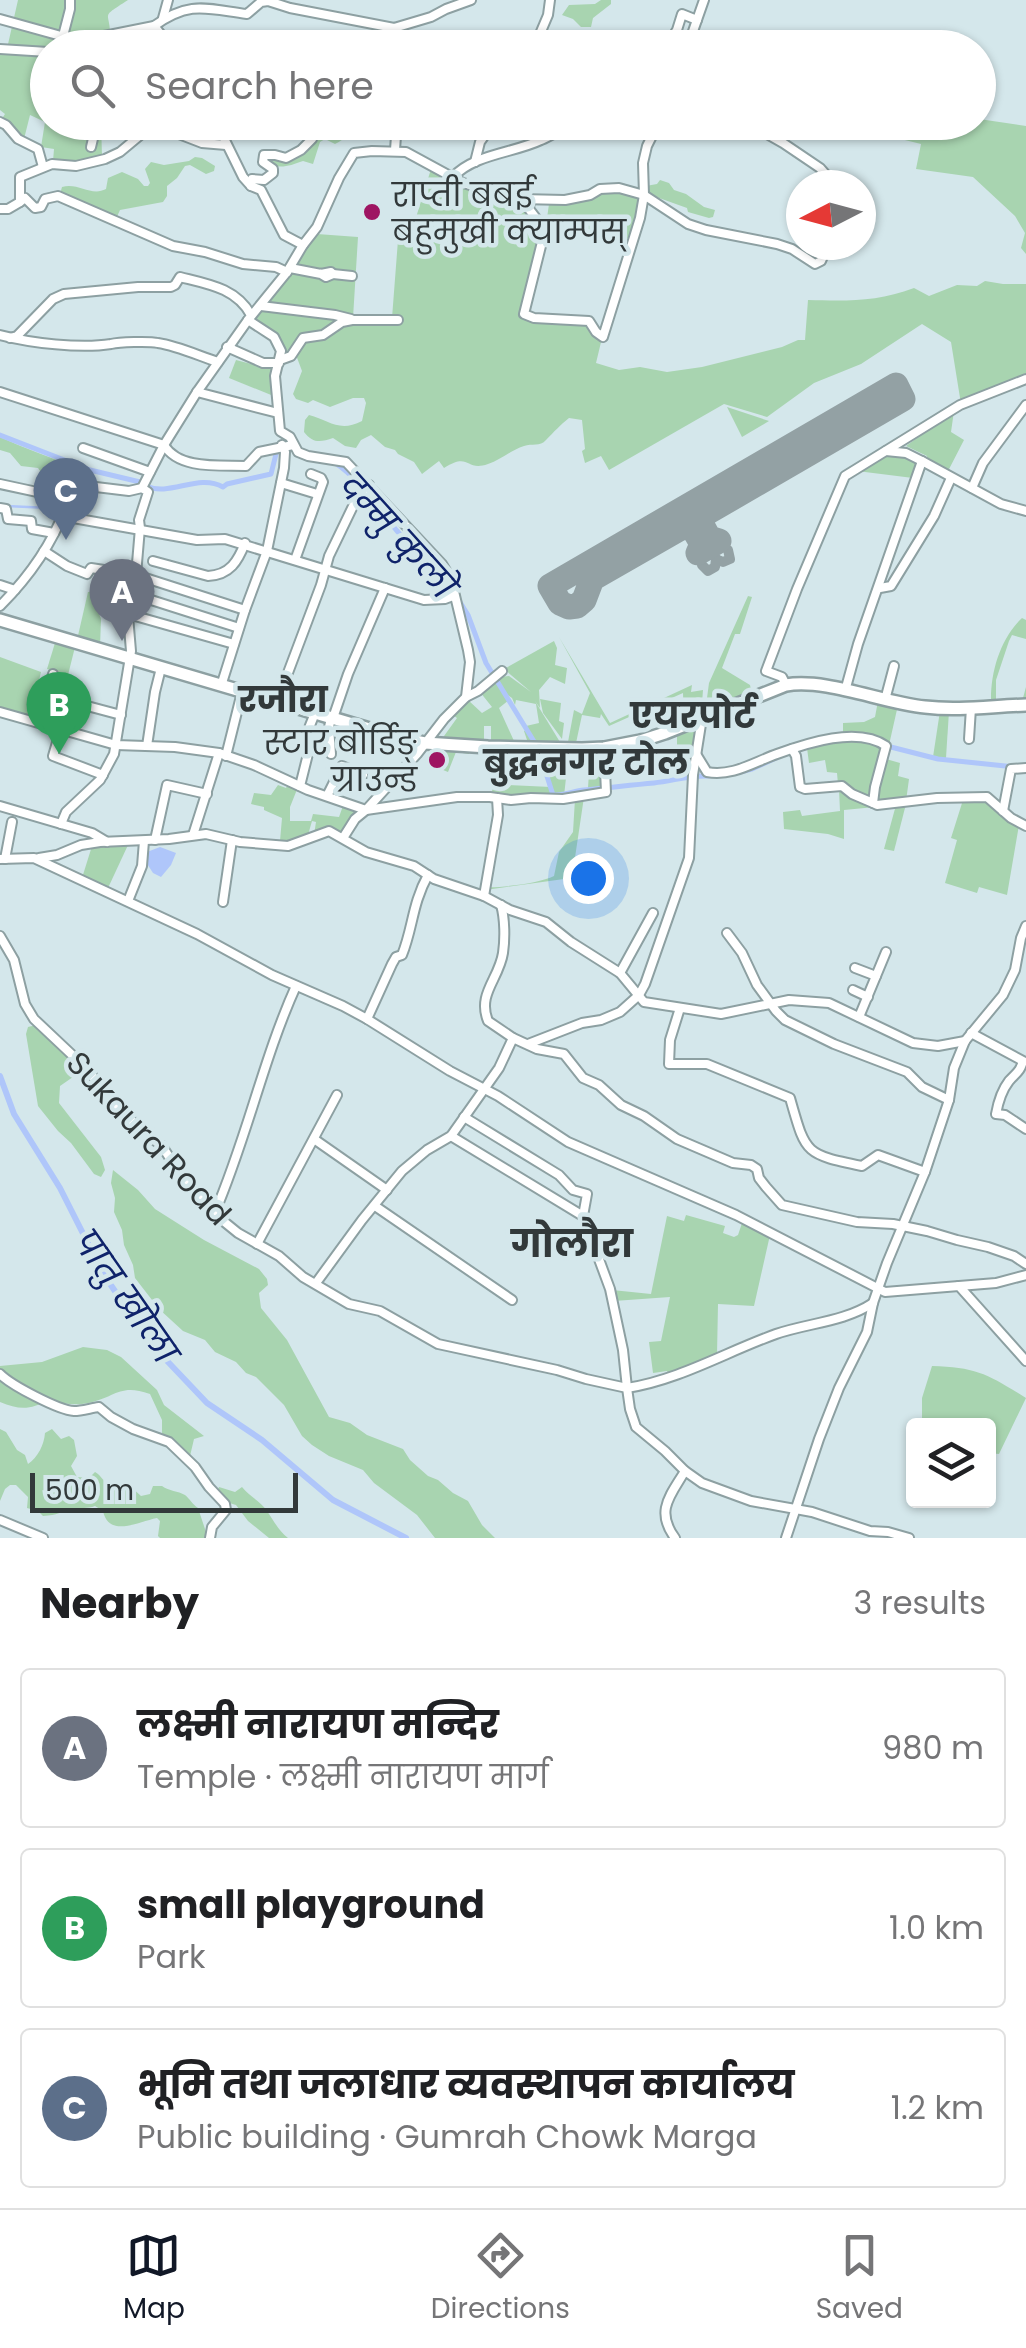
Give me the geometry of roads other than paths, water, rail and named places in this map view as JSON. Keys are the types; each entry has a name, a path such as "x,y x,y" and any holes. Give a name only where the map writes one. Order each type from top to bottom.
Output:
{"main road":[{"path":"0,620 425,743 604,748 640,742 786,685 845,691 926,708 1026,705"}],"street":[{"path":"65,30 70,0"},
{"path":"163,18 168,0"},
{"path":"205,5 212,7 219,0"},
{"path":"137,30 154,26 195,4 247,14 268,0 290,8 394,28 431,18 472,0"},
{"path":"542,30 550,0"},
{"path":"693,30 704,0"},
{"path":"678,30 682,14 697,20"},
{"path":"0,19 41,30"},
{"path":"154,26 157,30"},
{"path":"0,49 30,51"},
{"path":"0,122 18,139 38,149 42,167"},
{"path":"91,147 93,140"},
{"path":"20,202 20,177 52,164 76,166 105,159 120,152 132,140"},
{"path":"194,140 226,145"},
{"path":"224,140 243,177 261,190 284,235 303,245"},
{"path":"251,186 252,179 264,180 273,172 263,162 264,155 286,158 311,140"},
{"path":"395,140 395,150"},
{"path":"474,163 481,140"},
{"path":"452,177 474,163 542,140"},
{"path":"530,200 529,210 545,230 524,314 588,322 603,337 630,255 644,195 643,163 650,140"},
{"path":"779,140 822,170"},
{"path":"142,488 197,392 317,227 351,154 406,152 462,183 530,200 577,198 609,188 644,195 688,224 786,247"},
{"path":"0,209 8,209 25,198 35,208 41,207 45,199 58,196 173,246 244,264 352,276"},
{"path":"5,337 17,336 53,299 64,294 170,287 180,277 218,286 240,300 250,318 276,340 281,351 275,376 286,460 267,551 222,686"},
{"path":"261,306 352,320"},
{"path":"228,348 263,363 280,362 291,356 303,338 323,335 342,322 398,320"},
{"path":"5,337 84,344 156,342 218,362"},
{"path":"786,685 784,678 766,671 846,476 960,405 1026,379"},
{"path":"0,392 164,445 168,452 196,465 246,466 259,452 294,445"},
{"path":"197,392 278,412"},
{"path":"972,488 983,462 1026,405"},
{"path":"280,430 289,435 298,452 346,462 365,489 442,564 451,579 470,662 466,697"},
{"path":"83,448 150,472"},
{"path":"886,451 914,456 1001,504 1026,511"},
{"path":"845,691 922,461"},
{"path":"295,560 323,479 311,474"},
{"path":"880,588 891,586 934,516 950,478"},
{"path":"280,483 317,494"},
{"path":"0,484 51,495 96,487 129,491 142,488 148,492 139,520 136,574 126,592 130,659 114,754 103,774 66,812 61,824"},
{"path":"277,702 325,569 355,502 365,489"},
{"path":"0,606 44,551 71,492"},
{"path":"0,508 7,510 8,519 31,522 32,529 54,533"},
{"path":"62,516 197,540 225,539 424,600 445,600 453,592"},
{"path":"153,560 216,576 238,562 245,544"},
{"path":"44,551 87,574 91,568 136,574 245,610"},
{"path":"0,585 15,590"},
{"path":"331,754 328,727 385,588"},
{"path":"126,592 239,628"},
{"path":"128,614 234,644"},
{"path":"885,700 894,666"},
{"path":"148,746 161,668"},
{"path":"366,810 444,719 502,671"},
{"path":"40,723 52,674"},
{"path":"194,835 242,692"},
{"path":"61,699 121,715"},
{"path":"968,739 971,708"},
{"path":"0,712 116,745 175,747 223,755 366,810"},
{"path":"306,733 315,713"},
{"path":"526,1045 620,1012 645,984 689,858 693,776 702,718"},
{"path":"61,728 53,756 103,774"},
{"path":"696,754 708,772 718,773 758,764 774,754 822,740 870,739 884,743 886,749 874,788 874,803"},
{"path":"343,838 366,810 457,797 574,798 606,792 604,748"},
{"path":"792,749 800,787 805,790 842,786 877,805 937,798 987,798 1026,826"},
{"path":"300,786 309,750"},
{"path":"326,796 344,766 362,776"},
{"path":"1003,812 1011,769 1026,768"},
{"path":"155,840 167,785 206,794"},
{"path":"484,896 498,798"},
{"path":"0,806 92,832 107,842"},
{"path":"12,822 3,858 57,856 82,845 206,834 288,846 328,830 366,852 414,866 446,884 546,922 620,973 644,1002 721,1014 789,1000 828,1003 923,1046 968,1037 1023,1061 1002,1093 996,1114 1006,1115 1026,1129"},
{"path":"197,822 206,834"},
{"path":"128,901 142,866 144,840"},
{"path":"223,902 232,840"},
{"path":"34,858 343,1006 568,1142 736,1214 884,1292 996,1284 1026,1275"},
{"path":"367,1019 392,964 405,948 413,908 428,875"},
{"path":"501,906 503,953 483,1004 492,1026 526,1045 564,1054 583,1078 676,1139 733,1163 751,1166 782,1205 857,1222 904,1225 988,1246 1026,1264"},
{"path":"620,973 653,912"},
{"path":"786,1538 839,1388 867,1332 878,1288 925,1172 950,1100 954,1068 968,1037 1003,995 1015,970 1026,926"},
{"path":"726,933 742,953 756,985 785,1020 907,1072 922,1088 950,1100"},
{"name":"Sukaura Road","path":"0,936 14,960 34,1019 94,1077 138,1128 162,1146 182,1177 238,1233 349,1304 380,1311 438,1344 627,1388"},
{"path":"859,1017 886,952"},
{"path":"1015,970 1026,966"},
{"path":"855,968 876,976"},
{"path":"215,1212 296,986"},
{"path":"852,990 868,996"},
{"path":"680,1008 670,1040 669,1064 707,1064 790,1098 803,1143 826,1159 862,1166 878,1156 925,1172"},
{"path":"316,1283 416,1158 451,1136 499,1068 514,1038"},
{"path":"258,1244 337,1095"},
{"path":"464,1117 559,1175 573,1190 587,1194 583,1216 610,1289 636,1427 702,1483 751,1501 910,1538"},
{"path":"451,1136 583,1216"},
{"path":"314,1139 387,1190"},
{"path":"374,1206 512,1300"},
{"path":"959,1286 1026,1361"},
{"path":"627,1388 661,1380 777,1334 860,1311 873,1303"},
{"path":"0,1374 69,1411 98,1407 133,1428 169,1442 225,1504 226,1510 212,1527 210,1538"},
{"path":"674,1538 666,1526 664,1509 685,1471"},
{"path":"0,1520 43,1538"}],"water":[{"path":"160,847 176,853 161,877 153,873 144,859 147,852"}],"waterway":[{"path":"0,435 90,470 140,482"},
{"path":"146,486 165,489 204,482 223,487 271,474 276,454"},
{"name":"दम्मु कुलो","path":"335,463 361,486 441,584 455,594 468,615 486,663 538,748 553,795 709,776"},
{"path":"6,506 50,508 61,514"},
{"path":"883,745 938,759 1015,767"},
{"path":"740,772 776,758"},
{"name":"पातु खोला","path":"0,1076 14,1114 60,1188 104,1275 151,1344 207,1403 262,1440 333,1500 406,1538"}],"place":[{"name":"राप्ती बबई बहुमुखी क्याम्पस्","path":"372,212"},
{"name":"भूमि तथा जलाधार व्यवस्थापन कार्यालय","path":"66,540"},
{"name":"लक्ष्मी नारायण मन्दिर","path":"122,641"},
{"name":"small playground","path":"59,754"},
{"name":"स्टार बोर्डिङ् ग्राउन्ड","path":"437,760"}],"district":[{"name":"रजौरा","path":"283,699"},
{"name":"एयरपोर्ट","path":"693,715"},
{"name":"बुद्धनगर टोल","path":"586,762"},
{"name":"गोलौरा","path":"572,1243"}]}
